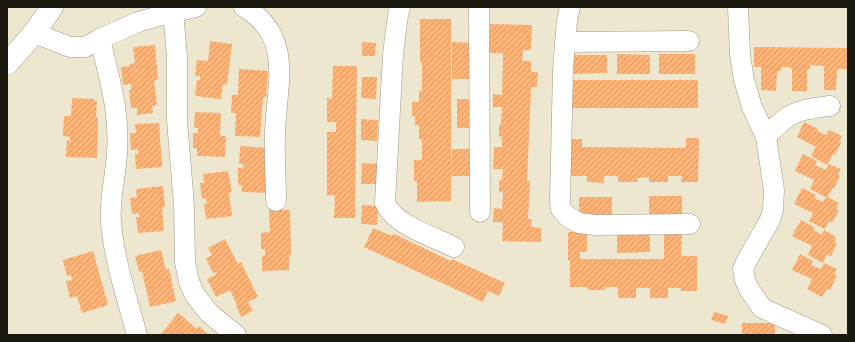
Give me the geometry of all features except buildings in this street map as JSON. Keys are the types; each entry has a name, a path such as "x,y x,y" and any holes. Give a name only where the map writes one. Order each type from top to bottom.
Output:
{"street":[{"path":"7,64 34,33 52,7"},
{"path":"34,33 70,47 85,47 100,38 138,22 196,7"},
{"path":"244,7 252,11 266,26 278,48 280,66 275,134 276,201"},
{"path":"400,7 393,54 385,203 390,211 405,224 454,247"},
{"path":"479,7 480,212"},
{"path":"570,7 565,42 561,209 572,220 579,223 690,224"},
{"path":"738,7 739,41 744,80 752,107 766,137 774,185 773,210 767,227 743,269 745,280 748,289 762,308 822,335"},
{"path":"173,12 177,57 177,120 184,204 185,262 189,282 195,295 209,313 236,335"},
{"path":"100,38 117,116 117,153 112,196 111,222 117,258 137,335"},
{"path":"565,42 689,41"},
{"path":"766,137 785,118 791,115 811,108 830,106"}]}
